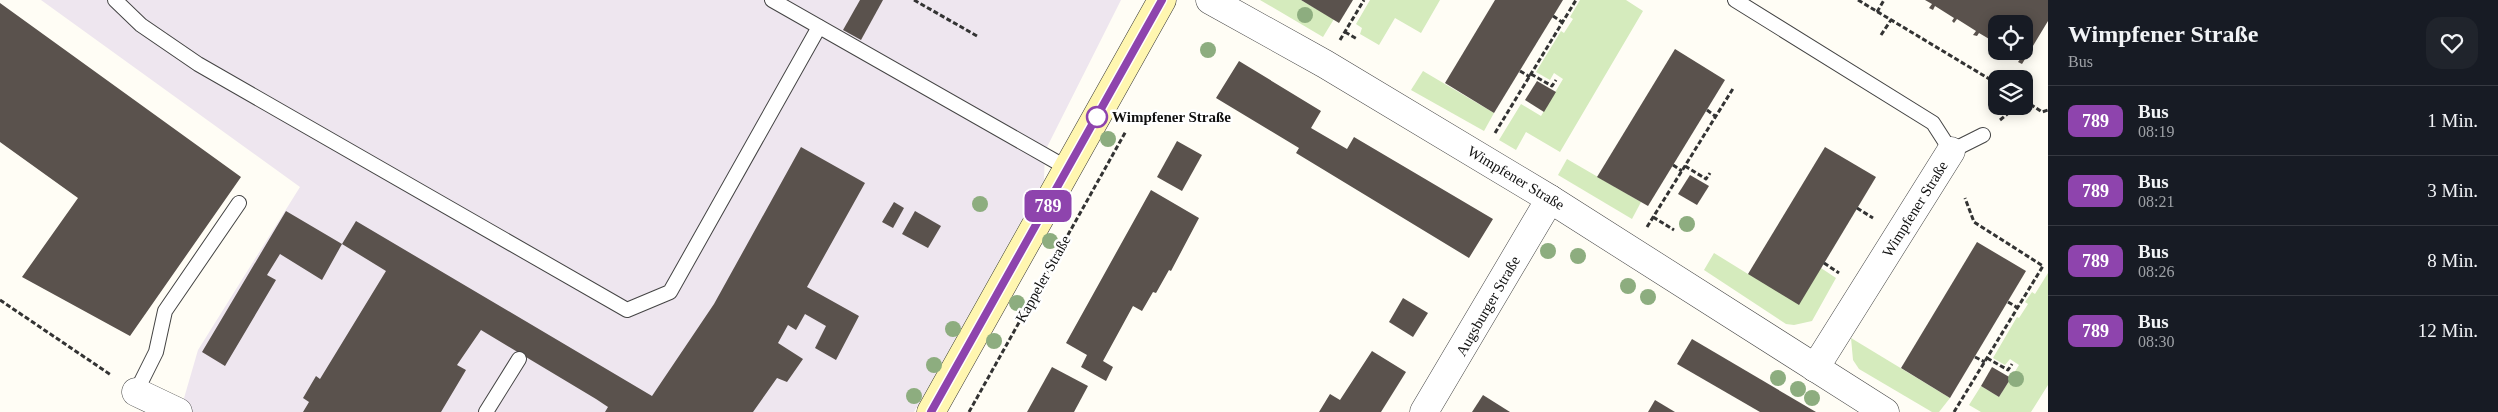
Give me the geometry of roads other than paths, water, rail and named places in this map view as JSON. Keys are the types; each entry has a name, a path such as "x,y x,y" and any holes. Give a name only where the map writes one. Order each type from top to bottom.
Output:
{"street":[{"name":"Kappeler Straße","path":"931,412 1069,169 1162,0"},
{"name":"Wimpfener Straße","path":"1210,0 1325,64 1550,199 1815,368 1874,409"},
{"name":"Wimpfener Straße","path":"1815,368 1951,151"},
{"name":"Augsburger Straße","path":"1424,412 1550,199"},
{"path":"136,392 178,412"}],"lane":[{"path":"115,0 140,25 198,64 626,310 670,292 819,27"},
{"path":"772,0 1069,169"},
{"path":"1736,0 1933,124 1951,151 1983,135"},
{"path":"136,392 156,352 165,311 239,203"},
{"path":"486,412 519,359"}],"place":[{"name":"Wimpfener Straße","path":"1097,117"}]}
